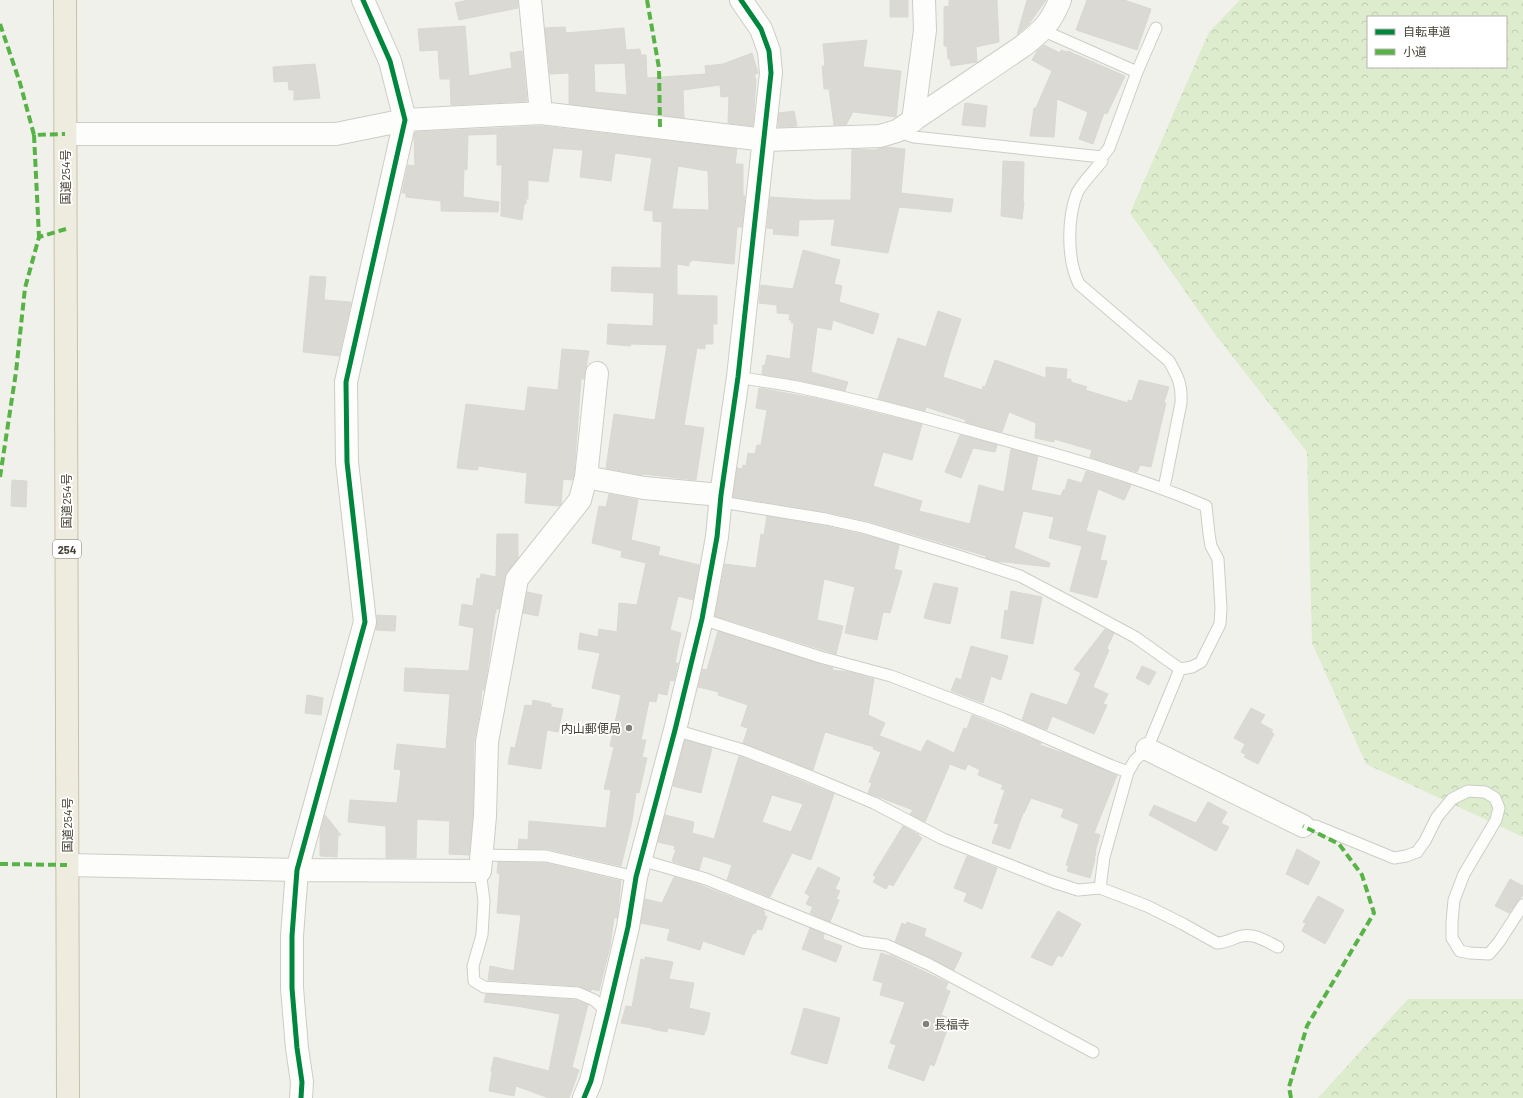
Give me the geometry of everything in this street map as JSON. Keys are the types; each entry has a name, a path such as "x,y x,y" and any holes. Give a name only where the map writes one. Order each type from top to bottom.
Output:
{"highway":[{"name":"国道254号","path":"66,0 65,134 68,1098"}],"street":[{"path":"301,1098 302,1082 297,1048 292,988 292,936 297,870 365,622 347,462 346,382 405,120 390,61 363,0"},
{"path":"530,0 541,113"},
{"path":"584,1098 591,1081 608,1012 628,926 639,869 702,619 717,537 738,377 771,73 769,51 761,29 741,0"},
{"path":"905,126 924,30 924,0"},
{"path":"65,134 336,134 405,120 541,113 764,140 880,136 905,126 1023,46 1042,30 1054,14 1060,0"},
{"path":"67,865 297,870 481,863 487,742 517,579 580,500 586,477 598,373"},
{"path":"586,477 644,488 721,498"},
{"path":"1147,749 1302,826"}],"lane":[{"path":"1156,28 1137,72 1109,148 1102,157 1102,161 1078,192 1071,220 1070,256 1074,274 1079,284 1169,361 1182,388 1181,403 1164,488"},
{"path":"1042,30 1137,72"},
{"path":"905,126 914,137 1102,157"},
{"path":"721,498 866,528 1020,576 1135,637 1180,669 1192,667 1201,662 1220,624 1221,608 1218,559 1212,546 1209,534 1206,506 1164,488 1101,467 888,408 796,387 738,377"},
{"path":"702,619 820,657 891,676 1003,719 1128,772"},
{"path":"1100,888 1104,857 1128,772 1135,760 1147,749 1180,669"},
{"path":"675,730 743,750 874,803 943,840 1053,882 1078,890 1100,888 1147,906 1217,943 1223,943 1243,935 1254,936 1278,948"},
{"path":"1302,826 1316,826 1394,858 1406,856 1417,852 1425,841 1437,816 1452,799 1468,791 1485,792 1495,798 1499,808 1496,820 1464,874 1454,900 1452,938 1460,950 1470,953 1489,954 1499,942 1523,905"},
{"path":"608,1012 594,1000 578,993 484,987 474,981 473,966 482,935 484,901 481,863 546,856 706,879 862,942 886,945 928,964 1093,1052"}],"green space":[{"path":"1240,0 1523,0 1523,837 1366,764 1312,643 1307,452 1215,334 1130,213 1209,32"},
{"path":"1408,999 1523,999 1523,1098 1318,1098"}],"building":[{"path":"468,0 518,0 518,8 459,20 455,3"},
{"path":"890,0 908,0 908,17 890,17"},
{"path":"949,0 997,0 999,42 976,47 977,62 951,66 950,59 948,59 947,46 944,46 944,7 949,6"},
{"path":"1027,0 1046,0 1029,24 1017,35"},
{"path":"1087,0 1124,0 1151,9 1137,50 1076,30"},
{"path":"465,26 469,76 512,68 510,53 522,51 527,101 451,105 450,79 440,79 438,50 420,51 418,29"},
{"path":"565,27 566,33 624,28 626,50 640,49 641,55 646,55 647,78 706,74 705,66 723,64 752,53 758,73 754,75 756,80 753,126 728,123 729,96 721,97 720,85 683,90 684,118 569,104 569,73 550,74 545,28","holes":["625,63 627,95 595,92 594,64"]},
{"path":"867,40 863,67 901,71 896,117 853,112 846,125 834,125 829,89 824,89 822,66 825,66 823,44"},
{"path":"1044,45 1060,53 1061,50 1068,51 1125,76 1107,114 1104,113 1093,144 1079,139 1088,112 1057,99 1054,137 1030,136 1034,108 1036,108 1052,71 1032,60 1037,51"},
{"path":"315,64 320,98 294,100 294,90 289,90 288,81 274,82 273,67"},
{"path":"965,103 987,106 985,127 962,125"},
{"path":"794,111 797,126 778,127 779,113"},
{"path":"541,126 737,149 735,164 743,164 743,195 745,196 742,227 737,227 734,264 691,260 691,262 689,262 689,266 677,264 677,295 717,296 717,324 713,324 713,344 705,344 705,349 697,348 684,425 704,428 696,480 642,475 606,468 614,414 655,420 667,345 631,344 630,346 607,344 608,324 653,326 654,293 611,291 612,267 661,268 662,222 653,221 653,211 644,210 652,158 615,153 611,181 580,177 583,150 553,148 548,182 528,180 528,199 526,199 526,204 524,204 522,220 501,216 502,165 497,165 497,134 468,135 467,170 464,169 463,197 499,202 498,212 441,211 441,201 406,197 406,193 402,193 408,165 415,166 415,132","holes":["678,166 708,171 709,210 672,209"]},
{"path":"886,147 905,149 901,193 953,199 951,212 899,207 888,253 831,245 835,219 799,220 798,236 773,234 774,229 767,228 770,197 815,200 851,200 852,149 874,150"},
{"path":"1003,161 1024,162 1024,202 1022,219 1001,216"},
{"path":"803,250 840,260 834,284 842,286 839,302 879,314 873,334 833,320 831,330 817,327 811,372 848,382 845,391 798,380 762,374 763,365 765,365 767,355 790,359 794,323 791,323 792,320 789,320 790,314 777,313 777,305 759,303 761,285 793,289"},
{"path":"310,276 326,277 324,300 351,302 339,356 303,352"},
{"path":"938,311 961,319 943,377 982,390 983,386 985,387 995,360 1046,378 1046,367 1067,369 1066,379 1071,379 1071,382 1087,387 1085,390 1128,403 1128,400 1132,401 1139,380 1169,387 1164,402 1166,403 1151,467 1140,465 1137,472 1090,457 1092,450 1054,439 1054,442 1035,438 1036,423 1009,412 1002,432 965,422 966,420 926,407 925,411 878,399 898,338 926,347"},
{"path":"562,349 589,351 584,379 581,379 574,475 572,480 563,479 561,504 559,506 525,503 527,473 478,466 478,470 457,468 466,404 525,411 528,387 558,390"},
{"path":"759,388 819,399 922,424 912,460 883,452 873,486 922,501 919,511 970,524 979,485 1004,492 1011,449 1038,456 1031,490 1061,496 1063,490 1065,490 1068,479 1082,483 1086,471 1131,485 1124,500 1098,489 1086,531 1106,536 1100,560 1107,561 1097,598 1070,591 1082,546 1049,538 1054,517 1023,511 1014,548 1050,563 1049,567 996,561 986,558 986,556 868,521 827,512 733,497 737,468 742,469 743,465 746,466 748,453 755,454 757,445 761,445 767,410 756,408"},
{"path":"960,435 997,445 995,452 973,448 961,478 945,472"},
{"path":"12,480 27,481 26,507 11,506"},
{"path":"609,494 638,500 631,540 660,547 658,555 699,565 693,600 678,596 670,630 681,633 675,663 678,663 674,681 670,680 667,695 658,693 656,702 649,701 641,740 646,740 642,757 647,758 639,793 636,792 632,821 621,866 548,849 518,849 519,839 528,840 529,821 606,828 611,790 604,789 614,747 610,746 621,695 592,688 600,653 578,649 580,633 598,637 599,629 617,632 619,603 637,605 646,563 621,557 622,551 592,543 599,506 606,507"},
{"path":"767,516 825,526 899,545 894,569 902,571 890,613 883,612 877,640 845,633 855,587 824,579 817,620 843,626 836,654 715,616 725,564 756,568 761,534 764,535"},
{"path":"497,534 518,534 518,558 505,576 499,609 496,609 484,690 482,690 474,742 473,815 469,855 449,854 450,821 417,819 416,858 386,858 386,826 348,822 350,800 397,803 401,770 394,769 397,744 446,749 450,694 404,691 405,668 469,671 474,628 459,625 462,604 473,606 477,578 480,579 481,574 496,577"},
{"path":"934,583 958,588 950,624 924,618"},
{"path":"1011,591 1042,597 1033,644 1001,638 1005,610 1008,611"},
{"path":"527,592 542,595 538,616 523,613"},
{"path":"377,615 396,616 395,631 376,630"},
{"path":"1105,629 1114,633 1107,648 1109,650 1093,687 1108,694 1103,704 1107,705 1094,734 1052,716 1047,730 1022,720 1031,693 1067,705 1081,673 1074,669"},
{"path":"718,631 833,668 832,670 849,672 874,679 868,715 885,723 874,747 825,732 813,770 743,743 748,728 741,726 748,705 718,695 719,692 698,687 703,669 707,670"},
{"path":"971,646 1008,656 1001,680 991,676 983,703 951,691 956,678 961,680"},
{"path":"1142,666 1156,672 1149,685 1136,678"},
{"path":"307,695 323,698 321,715 305,713"},
{"path":"533,700 551,704 551,707 563,709 558,732 547,730 541,769 508,764 511,747 515,748 525,705 532,706"},
{"path":"1251,708 1265,715 1260,723 1273,730 1271,732 1274,734 1258,764 1244,757 1246,755 1241,752 1245,744 1234,738"},
{"path":"972,715 1041,743 1040,745 1069,755 1117,775 1094,833 1100,835 1090,878 1067,871 1069,866 1066,865 1079,824 1061,817 1064,809 1031,798 1023,813 1010,849 992,843 999,824 994,823 1005,790 1001,789 1003,785 978,775 980,770 968,764 965,770 950,764 925,822 910,814 913,810 868,793 872,783 869,782 881,752 873,749 880,736 921,752 927,740 954,753 964,728 967,729"},
{"path":"685,740 712,748 701,793 673,786"},
{"path":"739,756 834,794 811,860 792,853 770,897 727,880 732,865 703,856 699,870 672,861 676,850 674,849 675,846 658,842 665,815 694,822 692,833 714,839","holes":["772,795 803,804 791,832 762,822"]},
{"path":"1208,802 1227,812 1221,823 1229,827 1216,851 1149,815 1154,805 1196,823"},
{"path":"325,815 341,835 338,835 337,857 320,856 320,834"},
{"path":"903,826 922,838 893,886 889,884 886,889 873,882 876,877 873,875"},
{"path":"1297,849 1320,862 1308,885 1286,874"},
{"path":"967,856 997,868 982,909 964,901 967,893 954,888"},
{"path":"498,862 545,863 621,881 617,918 614,918 610,946 599,991 592,989 591,991 578,986 488,980 490,966 514,971 521,915 497,913 500,874 497,873"},
{"path":"818,867 840,878 835,889 840,891 836,899 839,900 830,922 810,913 813,907 806,904 810,896 805,893"},
{"path":"674,877 695,883 764,910 764,916 767,916 762,930 757,929 755,934 753,933 744,955 703,941 700,950 667,940 670,929 641,923 645,899 662,903"},
{"path":"1510,879 1523,886 1523,895 1509,913 1495,906"},
{"path":"1318,896 1344,910 1325,944 1302,931 1306,923 1303,922"},
{"path":"1058,911 1081,924 1062,957 1058,955 1052,966 1031,957"},
{"path":"907,922 926,929 924,936 962,953 954,970 895,942 902,923 906,925"},
{"path":"810,928 824,934 823,939 842,946 836,962 802,949"},
{"name":"長福寺","path":"881,953 890,955 948,983 945,989 950,991 941,1015 951,1019 934,1066 930,1064 924,1081 888,1068 896,1045 890,1043 905,1002 880,995 883,983 873,980"},
{"path":"645,957 673,962 669,979 694,983 689,1008 710,1013 704,1035 668,1028 667,1032 621,1023 626,1006 632,1007 641,959 645,960"},
{"path":"486,994 576,1000 588,1005 572,1067 579,1070 569,1098 549,1098 516,1086 514,1096 489,1091 494,1057 549,1071 560,1014 484,1002"},
{"path":"804,1008 840,1018 827,1064 791,1054"}],"marked path":[{"path":"647,0 659,68 660,127"},
{"path":"0,24 20,83 34,135 65,134"},
{"path":"34,135 39,237"},
{"path":"0,477 16,372 25,288 39,237 66,229"},
{"path":"1291,1098 1289,1087 1307,1026 1374,913 1362,875 1339,844 1303,826"},
{"path":"0,864 67,865"}],"cycle path":[{"path":"301,1098 302,1082 297,1048 292,988 292,936 297,870 365,622 347,462 346,382 405,120 390,61 363,0"},
{"path":"584,1098 591,1081 608,1012 628,927 636,877 675,730 702,619 717,537 721,495 738,377 771,73 769,51 761,29 741,0"}],"place":[{"name":"内山郵便局","path":"629,728"},
{"name":"長福寺","path":"926,1024"}]}
